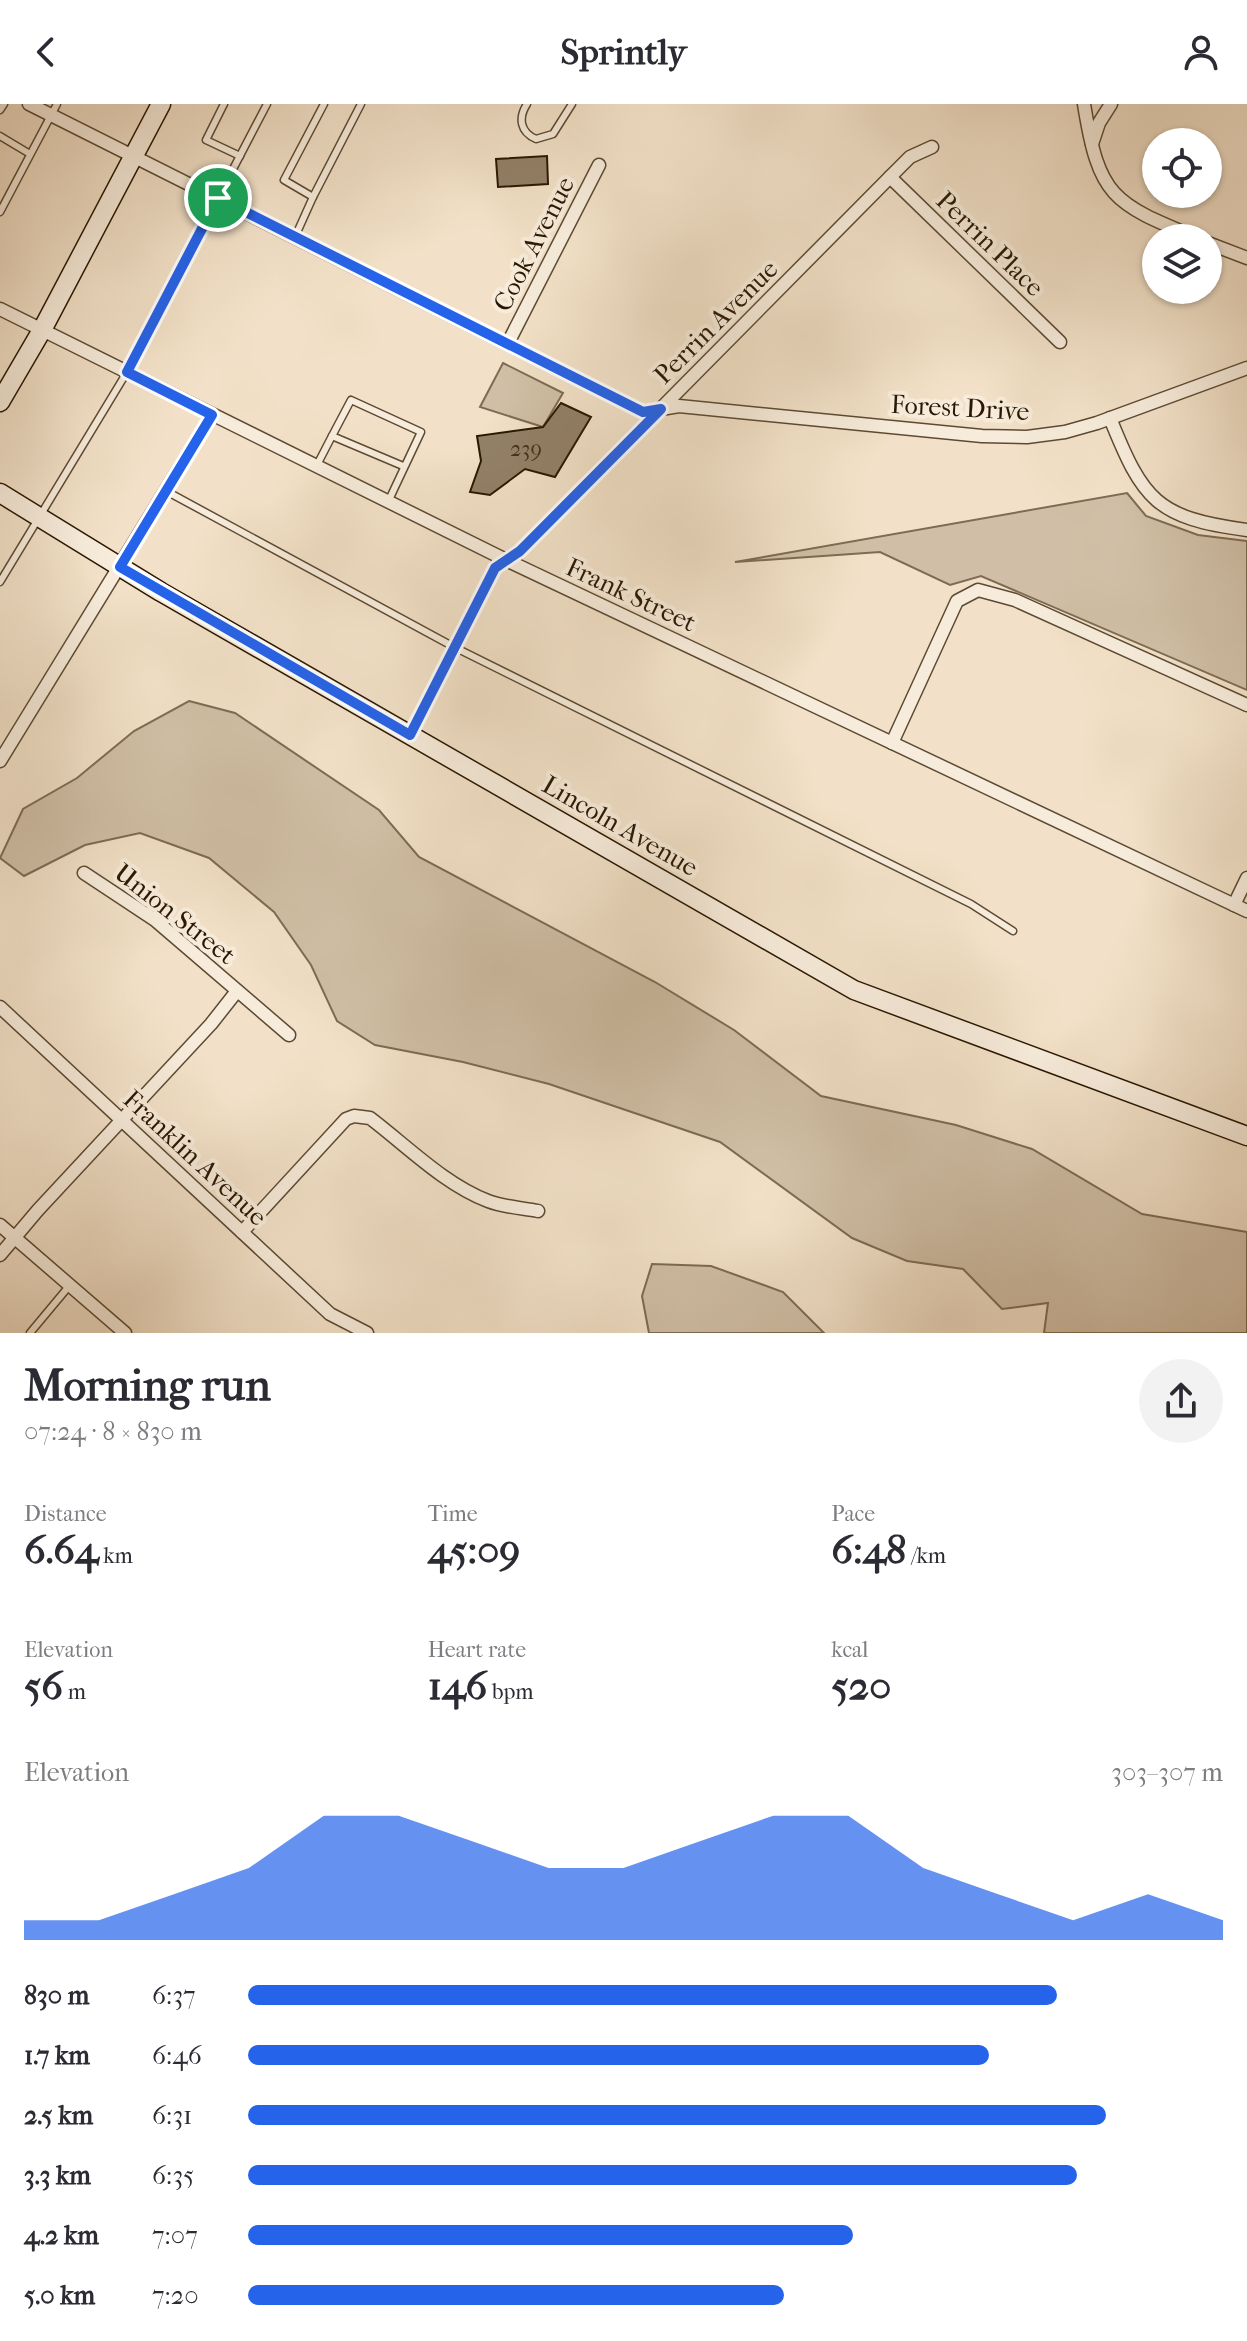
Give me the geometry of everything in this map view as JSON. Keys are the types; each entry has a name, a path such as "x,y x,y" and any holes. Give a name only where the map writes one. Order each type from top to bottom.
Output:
{"street":[{"name":"Forest Drive","path":"29,104 54,110 134,156 643,412 679,406 982,436 1040,435 1065,432 1110,418 1247,368"},
{"path":"0,402 42,330 161,104"},
{"path":"1084,104 1099,173 1117,196 1132,208 1167,224"},
{"path":"1091,147 1099,123 1111,104"},
{"name":"Perrin Avenue","path":"410,735 495,568 520,551 910,157 932,147"},
{"name":"Cook Avenue","path":"508,343 599,165"},
{"name":"Perrin Place","path":"890,177 1060,342"},
{"path":"1222,248 1247,258"},
{"name":"Frank Street","path":"0,309 506,560 1247,911"},
{"path":"0,761 212,415"},
{"path":"1110,418 1136,479 1151,496 1175,513 1247,530"},
{"name":"Lincoln Avenue","path":"0,493 120,567 854,990 1247,1136"},
{"path":"892,743 957,601 978,590 1015,600 1247,705"},
{"name":"Union Street","path":"84,873 155,920 289,1035"},
{"path":"1234,905 1247,878"},
{"path":"0,1255 211,1024 237,991"},
{"name":"Franklin Avenue","path":"0,1007 330,1314 367,1333"},
{"path":"242,1232 346,1119 354,1116 370,1118 452,1181 477,1196 490,1202 538,1211"},
{"path":"0,1225 125,1333"}],"lane":[{"path":"0,110 4,104"},
{"path":"224,104 206,140 240,156"},
{"path":"0,582 127,372 267,104"},
{"path":"313,197 284,180 324,104"},
{"path":"295,237 361,104"},
{"path":"527,104 521,121 523,130 536,139 553,134 572,104"},
{"path":"0,212 54,110"},
{"path":"0,136 30,154"},
{"path":"316,466 348,403 354,399 421,432 388,502"},
{"path":"332,436 403,466"},
{"path":"166,491 454,647 971,904 1013,931"},
{"path":"30,1333 70,1285"}],"shaded area":[{"path":"503,363 563,393 543,427 480,407"},
{"path":"1127,493 1146,516 1198,535 1247,541 1247,690 981,576 950,585 880,552 735,562"},
{"path":"189,701 235,713 379,810 419,857 655,982 734,1030 821,1096 956,1125 1032,1149 1142,1214 1247,1232 1247,1333 1044,1333 1048,1303 1002,1309 963,1269 907,1261 852,1238 720,1142 549,1084 463,1062 375,1045 337,1021 311,965 274,912 209,858 140,833 85,845 24,876 0,858 23,809 77,778 134,731"},
{"path":"652,1264 711,1266 783,1292 824,1333 649,1333 642,1296"}],"building":[{"path":"547,156 548,184 498,187 496,159"},
{"path":"561,403 591,417 555,477 525,469 490,495 470,492 481,461 477,436 543,427"}],"route":[{"path":"218,198 643,412 661,409 520,551 495,568 410,735 120,567 212,415 127,372 218,198"}]}
